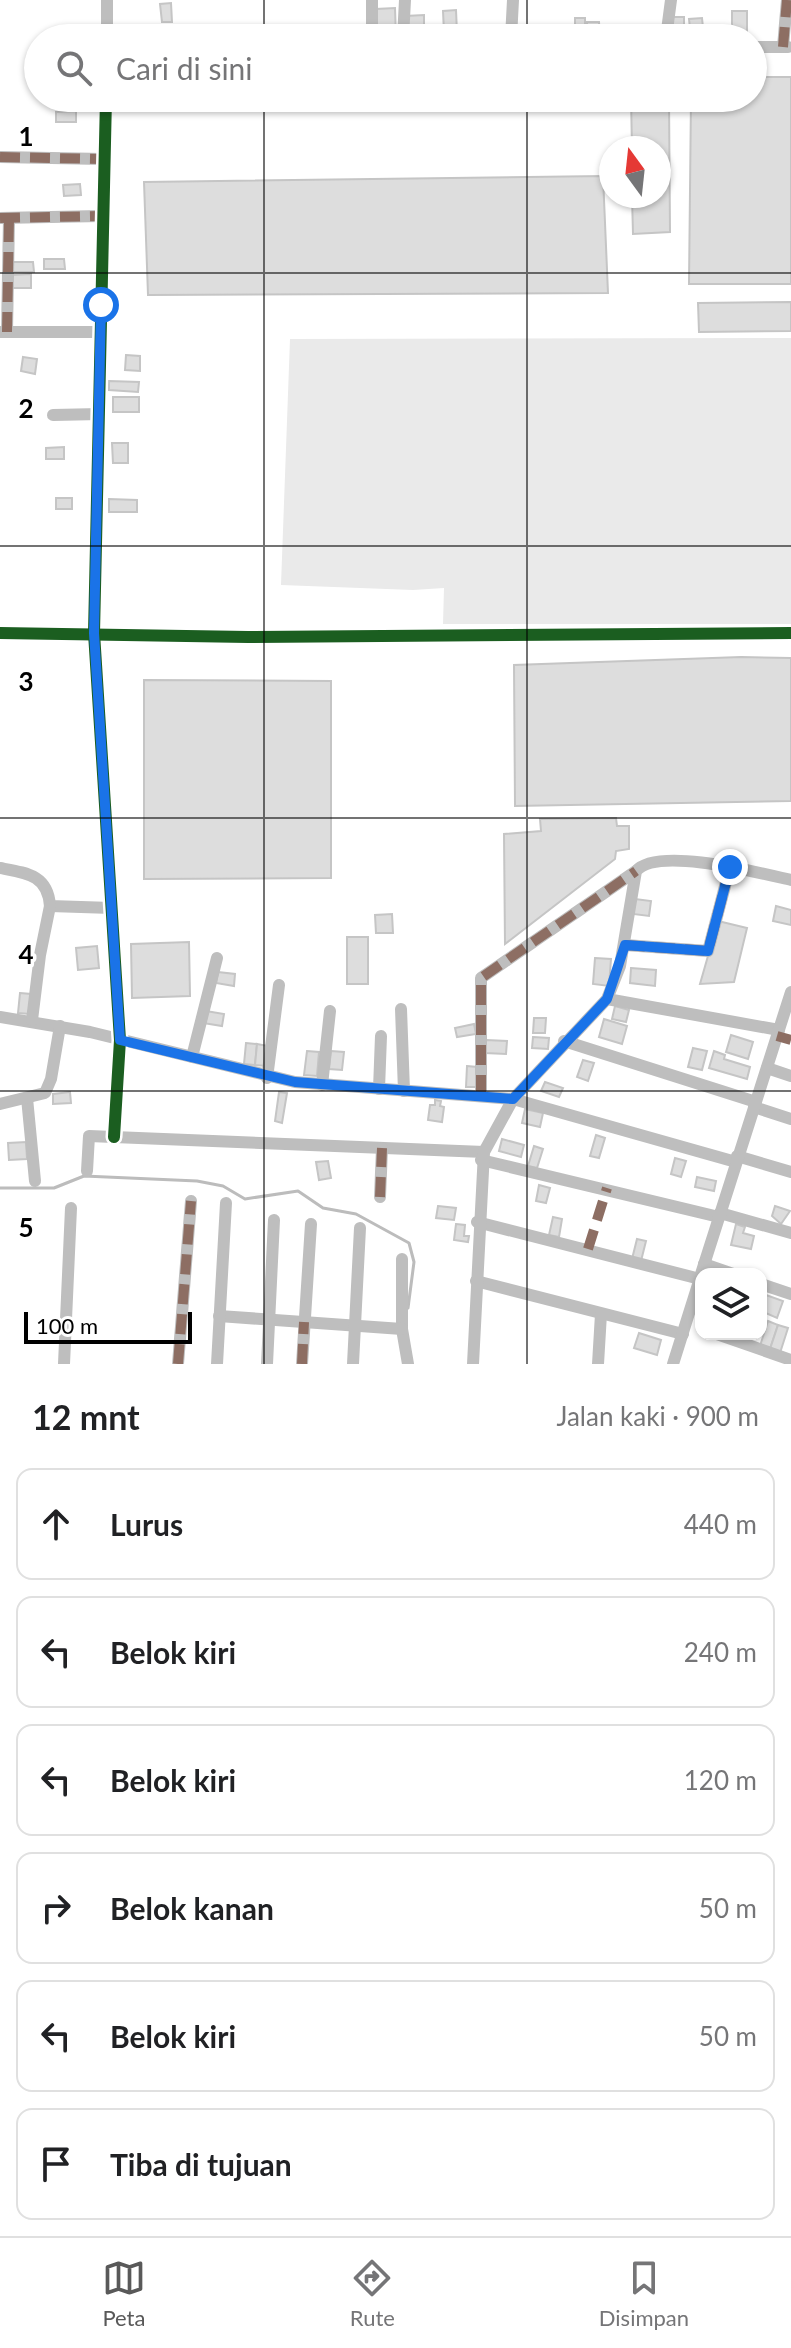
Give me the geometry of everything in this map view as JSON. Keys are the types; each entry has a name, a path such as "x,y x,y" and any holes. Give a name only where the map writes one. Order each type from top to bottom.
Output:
{"street":[{"path":"107,0 107,24"},
{"path":"372,0 372,24"},
{"path":"404,24 405,0"},
{"path":"512,24 513,0"},
{"path":"668,24 671,0"},
{"path":"787,0 787,47"},
{"path":"105,112 94,633 120,1040 114,1137"},
{"path":"0,157 103,159"},
{"path":"101,216 5,218 4,332 102,332"},
{"path":"53,415 100,414"},
{"path":"0,633 262,637 791,633"},
{"path":"481,1095 481,978 531,947 649,861 730,867 791,880"},
{"path":"625,945 708,951 730,867"},
{"path":"0,868 40,879 49,890 50,906 32,1020"},
{"path":"473,1364 482,1156 513,1099 564,1041 607,999 625,945 636,871"},
{"path":"50,906 112,908"},
{"path":"192,1057 217,958"},
{"path":"267,1078 279,985"},
{"path":"607,999 778,1033 791,1040"},
{"path":"703,1268 736,1159 790,999"},
{"path":"401,1009 404,1091"},
{"path":"322,1085 330,1011"},
{"path":"0,1017 60,1026 267,1078 513,1099 791,1172"},
{"path":"0,1104 45,1093 49,1087 60,1026"},
{"path":"379,1089 381,1036"},
{"path":"564,1041 791,1119"},
{"path":"767,1068 791,1076"},
{"path":"27,1098 35,1181"},
{"path":"87,1171 87,1136 382,1148 482,1156 791,1233"},
{"path":"380,1197 382,1148"},
{"path":"178,1364 191,1201"},
{"path":"217,1364 226,1203"},
{"path":"64,1364 71,1208"},
{"path":"267,1364 274,1220"},
{"path":"477,1222 695,1271"},
{"path":"302,1364 311,1224"},
{"path":"353,1364 360,1228"},
{"path":"402,1259 402,1329 408,1364"},
{"path":"476,1281 601,1314 695,1328"},
{"path":"767,1286 791,1294"},
{"path":"673,1364 695,1295"},
{"path":"598,1364 601,1314"},
{"path":"219,1316 402,1329"},
{"path":"734,1340 791,1360"}],"shaded area":[{"path":"791,338 791,624 443,624 444,588 413,590 281,585 290,339"}],"building":[{"path":"171,3 172,22 162,22 160,4"},
{"path":"395,8 396,24 377,24 376,9"},
{"path":"456,10 457,24 444,24 443,11"},
{"path":"732,11 747,11 747,24 732,24"},
{"path":"424,15 424,24 405,24 405,16"},
{"path":"673,17 684,17 684,24 673,24"},
{"path":"575,18 585,18 585,24 575,24"},
{"path":"702,18 703,24 690,24 689,19"},
{"path":"767,77 791,77 791,284 689,284 691,112 767,112"},
{"path":"56,112 76,112 76,122 56,122"},
{"path":"631,112 669,112 669,136 632,136"},
{"path":"599,176 599,208 604,208 608,293 148,295 144,182"},
{"path":"80,184 81,195 64,196 63,185"},
{"path":"632,208 670,208 670,232 633,234"},
{"path":"44,259 64,259 65,269 44,269"},
{"path":"12,262 33,262 34,272 13,272"},
{"path":"31,274 31,288 13,288 12,275"},
{"path":"791,302 791,331 699,332 698,303"},
{"path":"126,355 140,356 140,371 125,370"},
{"path":"23,357 37,359 35,374 21,371"},
{"path":"109,381 139,382 138,392 109,390"},
{"path":"113,397 139,397 139,412 113,412"},
{"path":"112,443 128,443 128,463 113,463"},
{"path":"64,447 64,459 46,459 46,448"},
{"path":"56,498 72,498 72,509 56,509"},
{"path":"109,499 137,500 137,512 109,512"},
{"path":"791,658 791,801 515,806 514,665"},
{"path":"144,680 331,681 331,878 144,879"},
{"path":"616,818 617,826 629,826 629,849 616,851 615,859 505,944 504,834 541,831 540,819"},
{"path":"635,899 651,901 649,916 633,914"},
{"path":"776,906 791,910 791,925 773,921"},
{"path":"392,914 393,933 376,933 375,915"},
{"path":"718,921 747,928 734,982 700,984"},
{"path":"347,937 368,937 368,984 347,984"},
{"path":"189,942 190,996 132,998 131,944"},
{"path":"97,946 99,968 78,970 76,948"},
{"path":"595,958 611,959 609,986 593,984"},
{"path":"631,968 656,970 655,986 630,983"},
{"path":"218,972 235,974 234,986 216,983"},
{"path":"20,993 31,994 30,1014 18,1013"},
{"path":"615,1006 629,1010 626,1022 612,1019"},
{"path":"206,1011 224,1014 222,1026 203,1023"},
{"path":"534,1018 546,1018 545,1033 533,1033"},
{"path":"604,1019 627,1026 622,1044 599,1037"},
{"path":"474,1024 476,1034 457,1037 455,1028"},
{"path":"731,1035 753,1042 748,1059 726,1052"},
{"path":"533,1037 549,1038 548,1049 532,1048"},
{"path":"486,1040 507,1041 506,1054 485,1053"},
{"path":"246,1043 257,1044 255,1065 244,1064"},
{"path":"257,1044 268,1046 266,1066 255,1065"},
{"path":"693,1048 707,1051 702,1070 688,1067"},
{"path":"307,1051 319,1052 317,1076 304,1075"},
{"path":"331,1051 344,1052 342,1070 329,1069"},
{"path":"714,1051 725,1055 724,1059 750,1067 747,1079 709,1068"},
{"path":"583,1060 594,1063 588,1081 577,1077"},
{"path":"467,1066 477,1067 477,1087 466,1087"},
{"path":"545,1082 563,1088 559,1097 541,1091"},
{"path":"70,1092 71,1103 53,1104 53,1094"},
{"path":"279,1092 287,1093 282,1123 275,1121"},
{"path":"435,1100 441,1101 440,1106 444,1107 442,1122 428,1120 430,1105 435,1105"},
{"path":"525,1109 543,1113 540,1127 522,1123"},
{"path":"596,1135 605,1138 599,1158 590,1156"},
{"path":"502,1139 524,1145 521,1157 499,1151"},
{"path":"26,1142 27,1159 9,1160 8,1143"},
{"path":"534,1146 543,1149 537,1168 528,1166"},
{"path":"675,1158 686,1161 681,1177 671,1174"},
{"path":"328,1161 331,1178 319,1180 316,1162"},
{"path":"697,1177 716,1181 714,1191 695,1187"},
{"path":"539,1185 550,1188 546,1203 536,1201"},
{"path":"438,1206 456,1208 454,1220 436,1218"},
{"path":"775,1206 790,1211 781,1224 772,1216"},
{"path":"553,1217 562,1219 559,1237 549,1235"},
{"path":"456,1224 465,1225 464,1236 469,1236 468,1242 454,1240"},
{"path":"736,1224 745,1227 743,1233 754,1236 751,1249 731,1245"},
{"path":"637,1239 646,1241 641,1261 632,1259"},
{"path":"767,1295 783,1301 777,1318 767,1314"},
{"path":"768,1321 778,1325 770,1349 760,1346 762,1340 767,1340"},
{"path":"778,1325 788,1328 780,1353 770,1349"},
{"path":"639,1333 661,1340 657,1355 634,1348"}],"waterway":[{"path":"0,1188 54,1188 84,1176 197,1181 223,1186 245,1199 298,1191 323,1208 356,1214 409,1243 414,1262 408,1308"}],"marked path":[{"path":"783,47 787,0"},
{"path":"0,157 103,159"},
{"path":"0,218 101,216"},
{"path":"7,332 9,218"},
{"path":"625,945 708,951 730,867"},
{"path":"481,1095 481,978 636,871"},
{"path":"777,1036 791,1040"},
{"path":"380,1197 382,1148"},
{"path":"588,1249 607,1188"},
{"path":"178,1364 191,1201"},
{"path":"302,1364 304,1322"}],"cycle path":[{"path":"106,112 94,633 120,1040 114,1137"},
{"path":"0,633 248,637 791,633"}],"route":[{"path":"101,305 94,633 120,1040 267,1078 513,1099 564,1041 607,999 625,945 708,951 730,867"}]}
